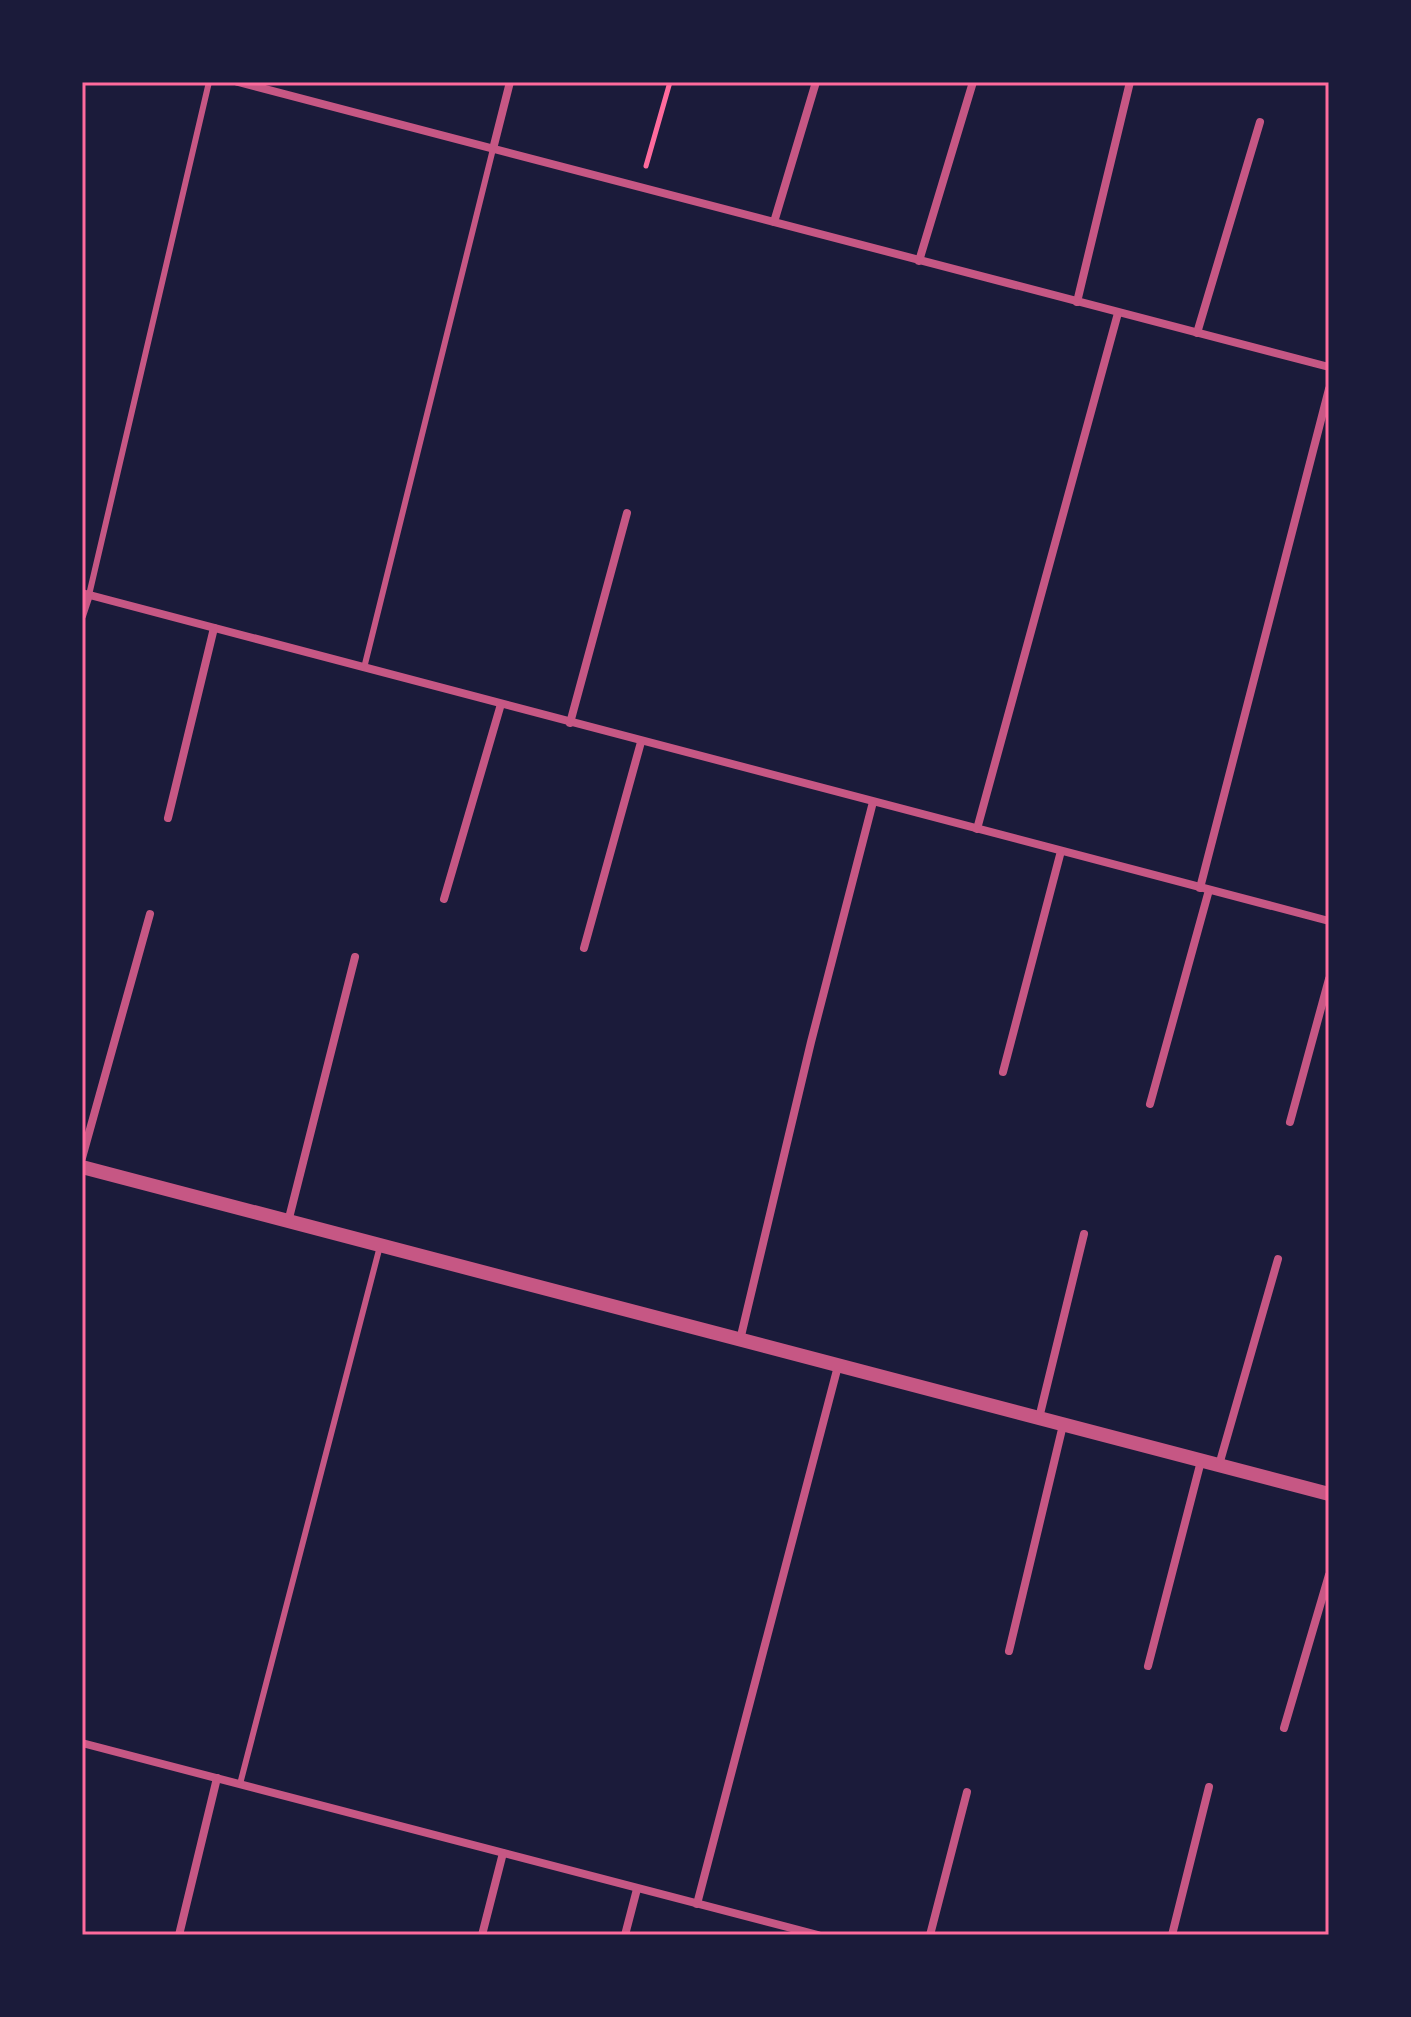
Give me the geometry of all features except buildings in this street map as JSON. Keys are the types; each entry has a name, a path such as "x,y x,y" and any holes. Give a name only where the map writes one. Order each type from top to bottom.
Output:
{"street":[{"path":"238,82 1329,367"},
{"path":"493,149 510,82"},
{"path":"774,222 816,82"},
{"path":"919,261 973,82"},
{"path":"1077,302 1130,82"},
{"path":"1197,333 1260,122"},
{"path":"977,829 1118,313"},
{"path":"1150,1104 1329,389"},
{"path":"570,723 627,513"},
{"path":"82,616 85,594 1329,921"},
{"path":"168,818 214,628"},
{"path":"444,899 501,704"},
{"path":"584,948 641,742"},
{"path":"740,1340 811,1042 873,802"},
{"path":"1003,1072 1061,851"},
{"path":"82,1158 150,914"},
{"path":"288,1222 355,957"},
{"path":"1290,1122 1329,979"},
{"path":"82,1167 1329,1494"},
{"path":"1039,1418 1084,1234"},
{"path":"1219,1465 1278,1259"},
{"path":"697,1904 838,1366"},
{"path":"1009,1651 1063,1425"},
{"path":"1148,1666 1201,1461"},
{"path":"1284,1728 1329,1575"},
{"path":"82,1743 818,1935"},
{"path":"179,1935 217,1778"},
{"path":"1172,1935 1209,1787"},
{"path":"930,1935 967,1792"},
{"path":"482,1935 503,1853"},
{"path":"625,1935 637,1889"}],"lane":[{"path":"85,594 209,82"},
{"path":"364,668 493,149"},
{"path":"240,1784 380,1246"}],"path":[{"path":"640,188 670,82"}]}
